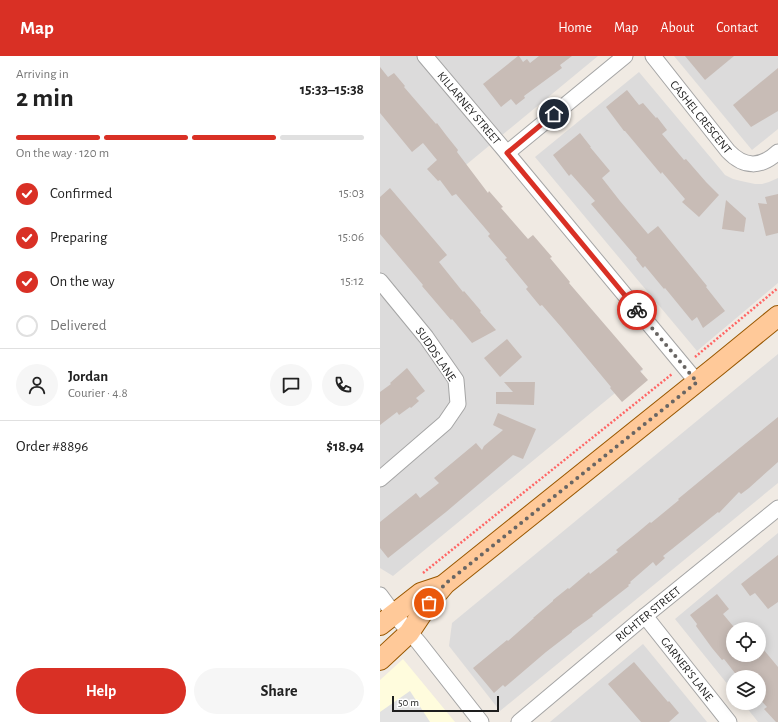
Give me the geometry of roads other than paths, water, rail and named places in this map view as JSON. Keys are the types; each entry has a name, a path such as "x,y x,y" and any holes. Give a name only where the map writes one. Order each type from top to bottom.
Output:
{"main road":[{"path":"380,660 409,633 429,603 445,584 778,316"},
{"path":"387,619 421,593 445,584"}],"street":[{"name":"KILLARNEY STREET","path":"425,56 697,382"},
{"path":"507,153 624,56"},
{"name":"CASHEL CRESCENT","path":"652,56 734,157 741,162 758,164 767,160 778,152"},
{"name":"SUDDS LANE","path":"380,281 426,337 456,380 458,404 445,423 380,479"},
{"name":"RICHTER STREET","path":"519,722 645,616 778,508"},
{"path":"380,595 387,619 409,633 419,643 481,722"},
{"name":"GARNER'S LANE","path":"645,616 729,722"}]}
